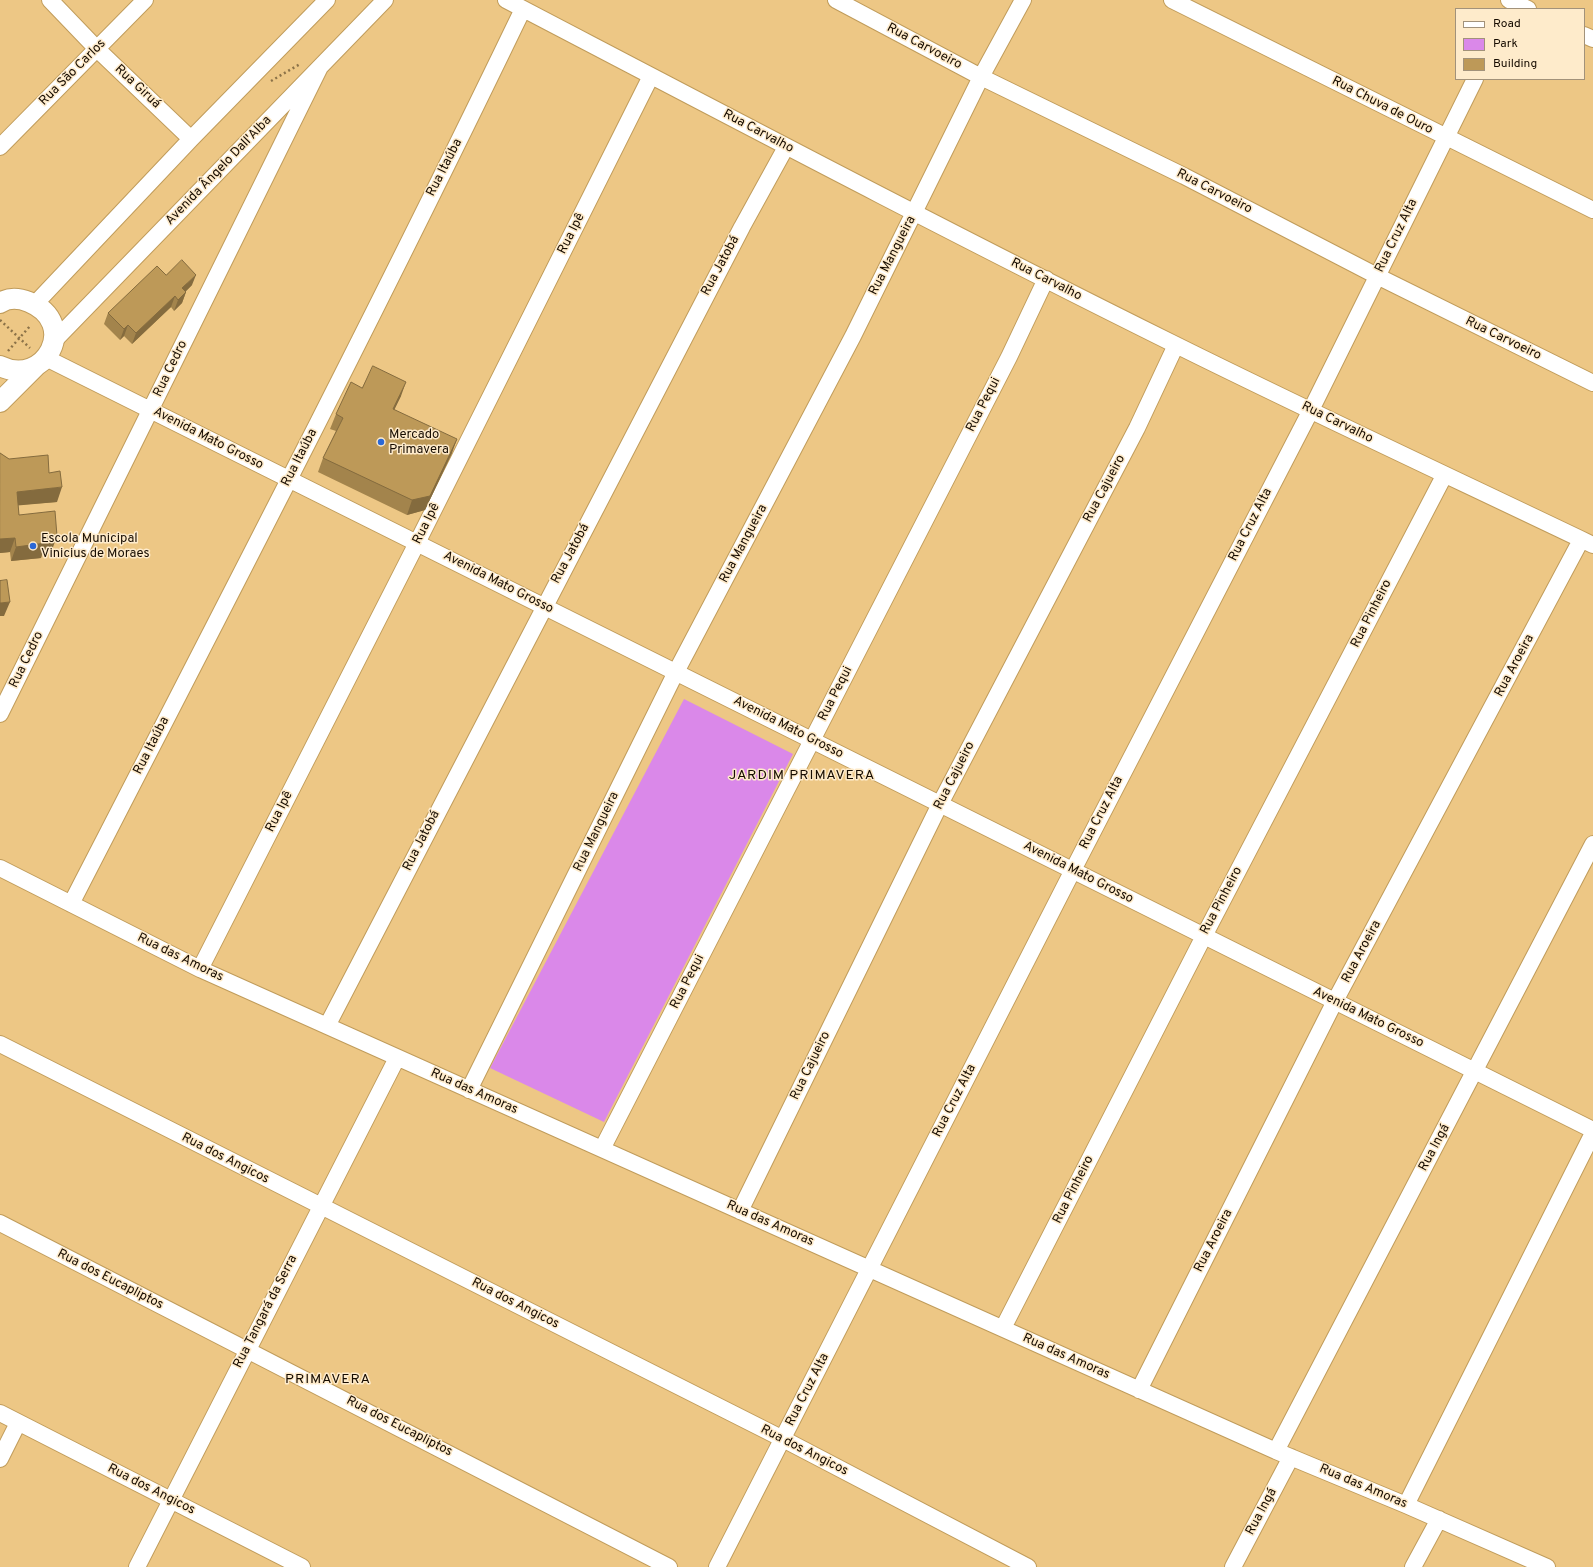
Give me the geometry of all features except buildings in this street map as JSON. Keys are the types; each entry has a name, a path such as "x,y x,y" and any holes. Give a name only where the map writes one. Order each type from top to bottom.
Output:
{"main road":[{"path":"1,305 20,298 40,307 51,319 54,330 45,356 26,370 16,371 2,360"},
{"name":"Avenida Ângelo Dall'Alba","path":"0,402 45,356"}],"street":[{"name":"Rua Giruá","path":"50,0 97,49 191,138"},
{"name":"Rua São Carlos","path":"0,147 145,0"},
{"path":"40,307 191,138 327,0"},
{"name":"Avenida Ângelo Dall'Alba","path":"45,356 385,0"},
{"name":"Rua Carvalho","path":"506,0 914,213 1176,345 1444,476 1587,543"},
{"name":"Rua Carvoeiro","path":"836,0 981,77 1184,176 1377,276 1593,383"},
{"name":"Rua Mangueira","path":"469,1090 676,672 849,343 981,77 1023,0"},
{"name":"Rua Chuva de Ouro","path":"1172,0 1593,210"},
{"path":"1511,3 1525,8"},
{"name":"Rua Itaúba","path":"71,904 289,479 455,149 523,9"},
{"name":"Rua Cedro","path":"0,714 320,67"},
{"name":"Rua Ipê","path":"200,969 418,543 651,76"},
{"name":"Rua Cruz Alta","path":"717,1567 1073,870 1311,410 1475,80"},
{"name":"Rua Jatobá","path":"327,1026 544,606 742,227 786,147"},
{"name":"Rua Pequi","path":"602,1149 1009,357 1046,279"},
{"name":"Rua Cajueiro","path":"740,1211 940,804 1137,428 1176,345"},
{"name":"Avenida Mato Grosso","path":"45,356 1593,1130"},
{"name":"Rua Pinheiro","path":"1003,1328 1204,936 1444,476"},
{"name":"Rua Aroeira","path":"1139,1390 1335,1001 1587,543"},
{"name":"Rua Ingá","path":"1276,1451 1593,844"},
{"name":"Rua das Amoras","path":"0,868 200,969 1276,1451 1439,1519 1546,1567"},
{"name":"Rua dos Angicos","path":"0,1044 783,1439 1028,1567"},
{"name":"Rua Tangará da Serra","path":"137,1567 320,1206 397,1058"},
{"path":"1406,1505 1593,1133"},
{"name":"Rua dos Eucapliptos","path":"0,1223 248,1349 669,1567"},
{"name":"Rua dos Angicos","path":"0,1413 302,1567"},
{"path":"0,1459 18,1423"},
{"name":"Rua Ingá","path":"1233,1567 1291,1457"},
{"path":"1414,1567 1439,1519"}],"path":[{"path":"1,305 20,338 45,356"},
{"path":"2,360 20,338 40,307"}],"green space":[{"path":"684,699 793,754 604,1122 490,1068"}],"place":[{"name":"Mercado Primavera","path":"381,442"},
{"name":"Escola Municipal Vinicius de Moraes","path":"33,546"}],"district":[{"name":"JARDIM PRIMAVERA","path":"802,776"},
{"name":"PRIMAVERA","path":"328,1380"}]}
